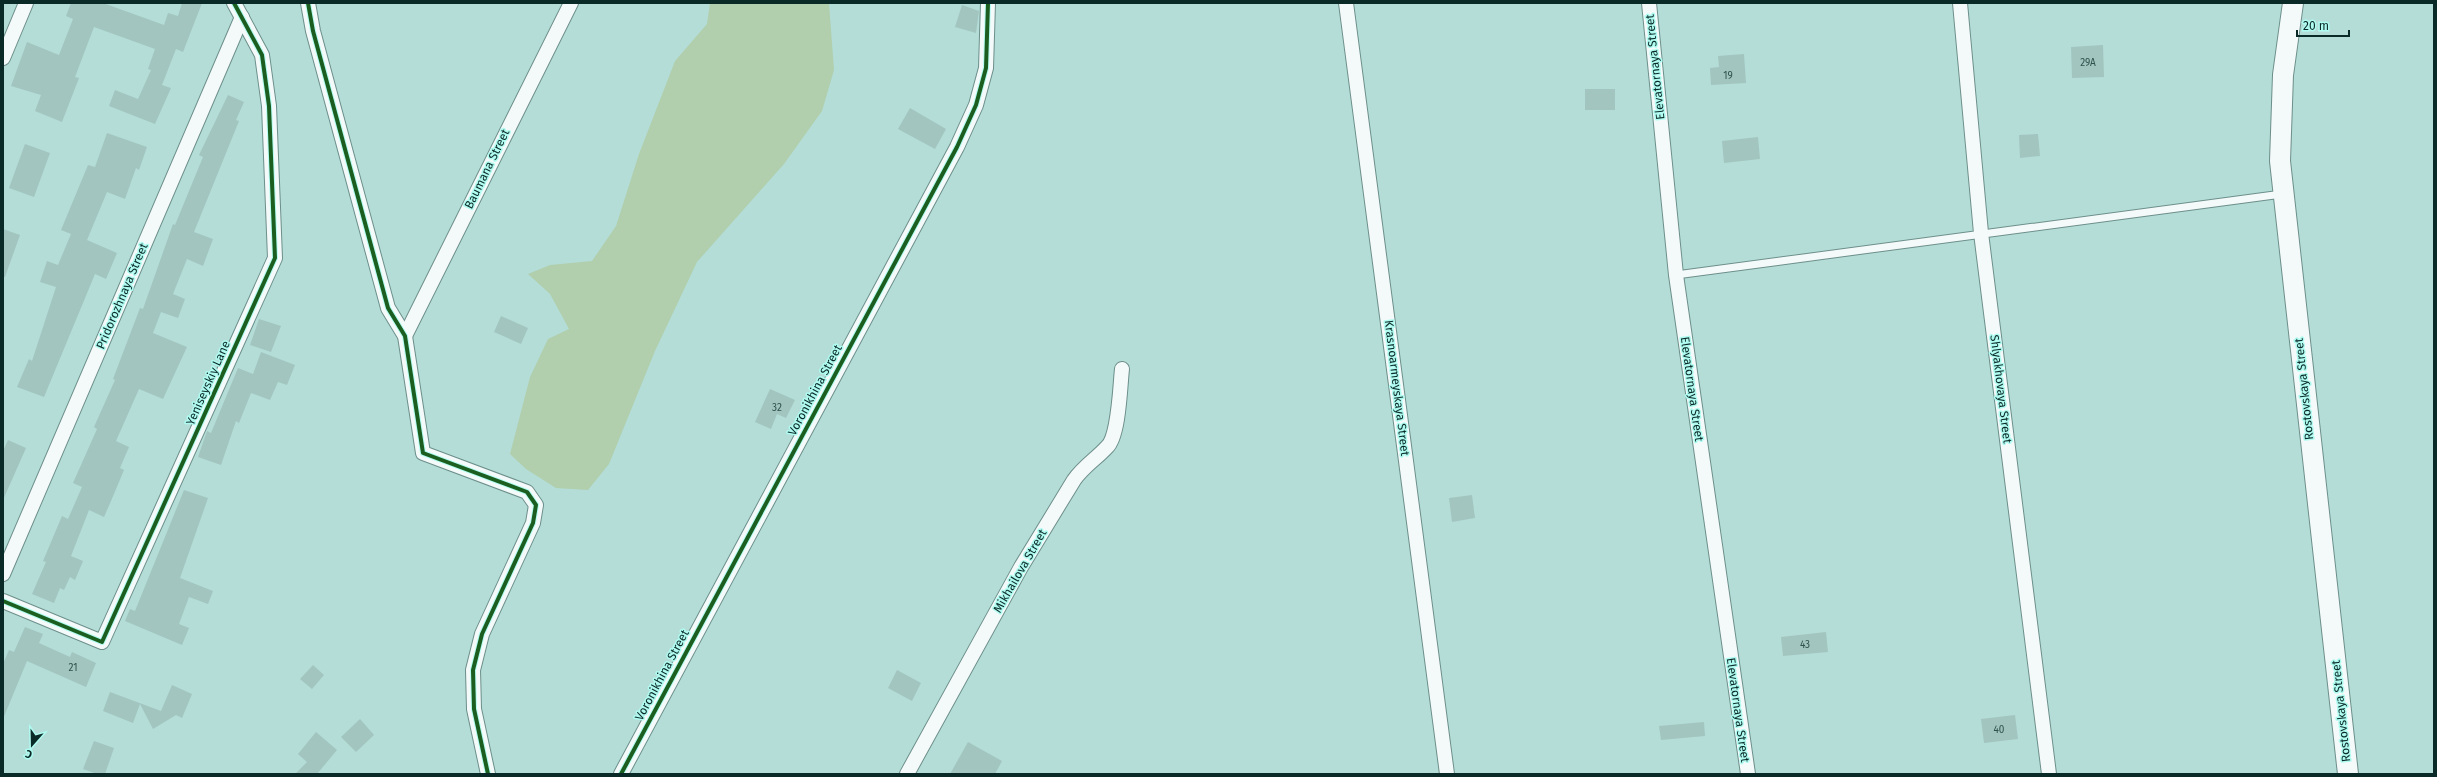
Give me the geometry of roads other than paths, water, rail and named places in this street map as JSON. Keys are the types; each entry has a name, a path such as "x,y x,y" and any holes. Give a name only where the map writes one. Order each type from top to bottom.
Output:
{"main road":[{"name":"Rostovskaya Street","path":"2293,3 2283,75 2280,114 2282,194 2348,774"}],"street":[{"path":"3,58 26,3"},
{"path":"234,3 242,17"},
{"path":"308,3 313,31 388,308 405,336 423,453 528,492 536,505 532,523 482,634 473,670 474,708 488,774"},
{"name":"Baumana Street","path":"405,336 571,3"},
{"name":"Voronikhina Street","path":"621,774 957,147 976,106 986,68 988,3"},
{"name":"Krasnoarmeyskaya Street","path":"1346,3 1447,774"},
{"name":"Elevatornaya Street","path":"1649,3 1676,275 1748,774"},
{"name":"Shlyakhovaya Street","path":"1960,3 1981,233 2049,774"},
{"name":"Pridorozhnaya Street","path":"3,574 242,17"},
{"name":"Yeniseyskiy Lane","path":"3,601 102,642 275,258 267,92 262,55 242,17"},
{"name":"Mikhailova Street","path":"907,774 1021,567 1074,480 1082,468 1108,446 1114,432 1122,369"}],"lane":[{"path":"1676,275 1981,233 2282,194"}]}
